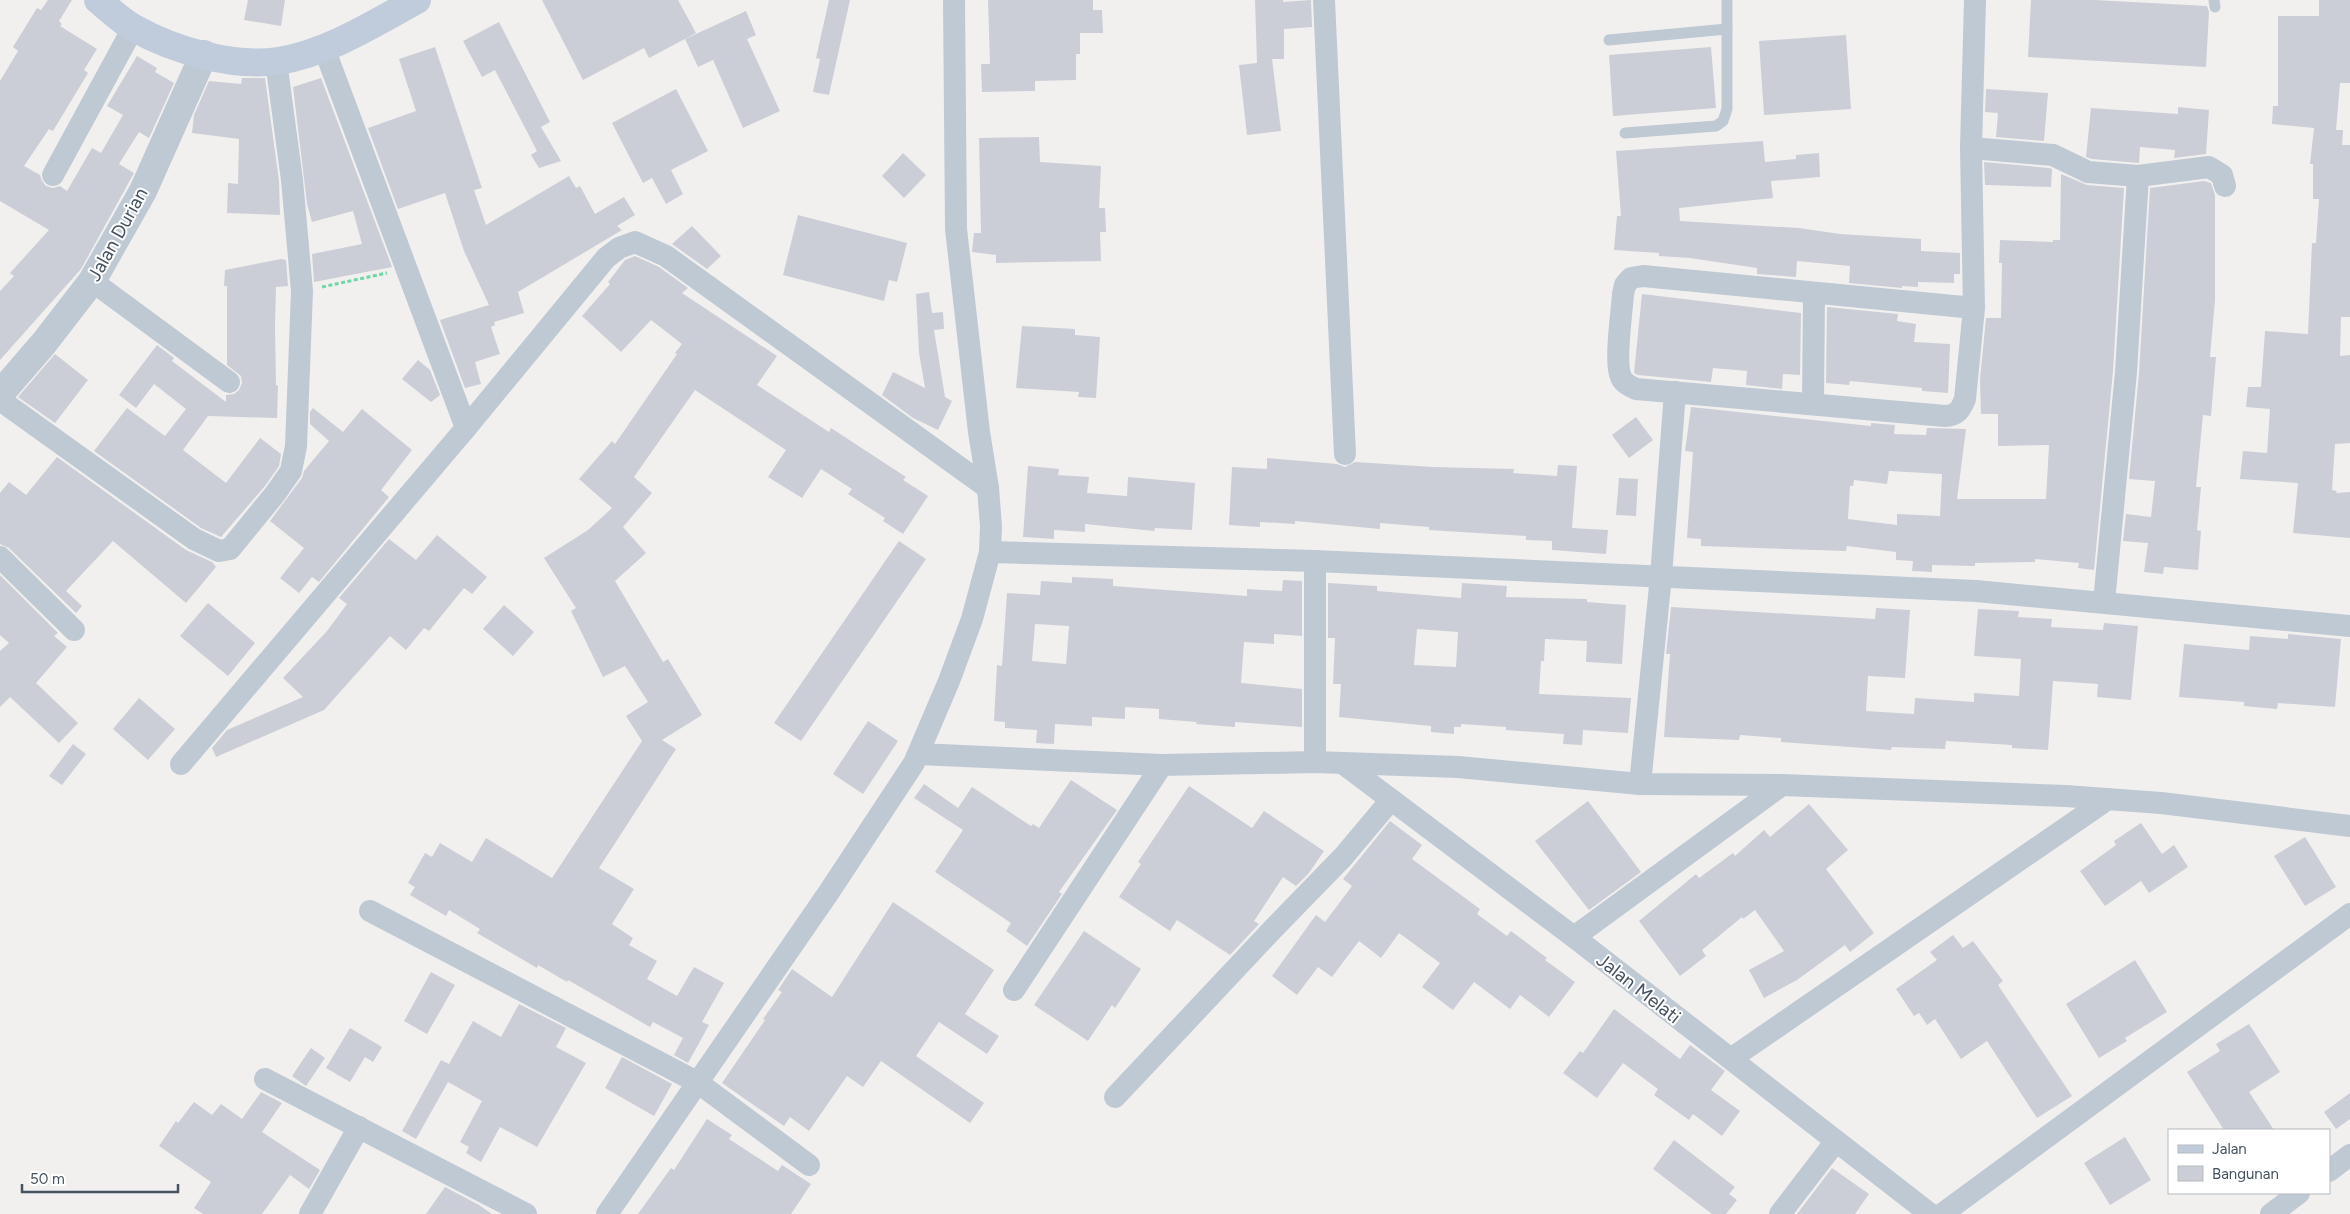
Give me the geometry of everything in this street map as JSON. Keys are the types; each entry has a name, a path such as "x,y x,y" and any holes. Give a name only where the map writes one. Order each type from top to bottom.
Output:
{"main road":[{"path":"98,0 133,28 186,50 228,60 276,61 324,48 355,34 417,0"}],"street":[{"path":"607,1214 829,892 919,754 972,619 990,552 988,488 979,432 956,229 954,0"},
{"path":"1324,0 1345,454"},
{"path":"1974,308 1643,276 1631,278 1625,285 1623,294 1619,357 1620,376 1625,383 1636,389 1945,416 1955,415 1966,399 1974,308 1971,148 1975,0"},
{"path":"53,175 133,28"},
{"path":"324,48 466,428"},
{"name":"Jalan Durian","path":"0,394 44,343 92,281 142,190 204,54"},
{"path":"0,400 194,539 219,552 230,549 275,494 290,471 296,446 302,291 292,180 276,61"},
{"path":"1971,148 2053,154 2088,172 2138,176 2209,167 2222,175 2225,186"},
{"path":"2104,602 2126,372 2138,176"},
{"path":"181,764 466,428 606,258 619,248 635,242 666,256 988,488"},
{"path":"92,281 229,382"},
{"path":"1813,403 1814,293"},
{"path":"1640,784 1661,576 1675,392"},
{"path":"990,552 1315,561 1976,591 2350,626"},
{"path":"0,557 74,630"},
{"path":"1315,561 1315,762"},
{"path":"919,754 1162,765 1315,762 1344,765 1458,767 1640,784 1782,785 2108,799 2262,814 2350,826"},
{"path":"1014,990 1162,765"},
{"name":"Jalan Melati","path":"1344,765 1732,1058 1930,1214"},
{"path":"1574,937 1782,785"},
{"path":"1732,1058 2108,799"},
{"path":"1115,1097 1273,929 1344,858 1390,801"},
{"path":"370,911 698,1082 809,1165"},
{"path":"1942,1214 2350,914"},
{"path":"265,1079 526,1214"},
{"path":"310,1214 359,1128"},
{"path":"1780,1214 1836,1141"},
{"path":"2330,1170 2350,1155"},
{"path":"2271,1214 2298,1194"}],"lane":[{"path":"1625,133 1716,126 1723,120 1727,110 1727,0"},
{"path":"1609,40 1727,29"}],"path":[{"path":"302,291 406,268"}],"building":[{"path":"48,0 72,0 59,21 62,24 60,26 97,49 84,70 88,73 53,131 49,129 24,166 40,175 46,186 53,188 60,186 67,191 92,148 101,153 123,115 107,106 137,56 157,68 155,72 174,83 149,138 139,132 119,164 134,173 81,269 0,360 0,291 14,276 10,273 49,230 0,201 0,81 18,51 13,47 37,8 41,10"},
{"path":"248,0 285,0 281,26 244,20"},
{"path":"542,0 678,0 696,33 649,58 644,48 583,80"},
{"path":"829,0 850,0 829,95 813,92 820,59 816,58"},
{"path":"988,0 1093,0 1093,10 1102,10 1103,33 1080,33 1080,54 1076,54 1076,80 1035,81 1035,91 982,92 981,64 990,64"},
{"path":"1255,0 1283,0 1283,2 1311,0 1312,27 1284,29 1284,59 1272,59 1281,131 1247,135 1239,65 1257,63"},
{"path":"2031,0 2094,0 2207,6 2209,12 2206,67 2028,57"},
{"path":"2319,0 2350,0 2350,83 2340,83 2336,130 2343,130 2342,145 2350,145 2350,317 2341,317 2340,356 2350,355 2350,443 2335,444 2332,490 2337,491 2336,493 2350,492 2350,538 2293,533 2298,483 2240,479 2243,451 2267,453 2270,409 2246,407 2248,387 2261,387 2265,331 2308,334 2312,243 2316,243 2319,199 2313,199 2313,164 2310,164 2314,128 2272,124 2273,106 2278,106 2278,16 2319,16"},
{"path":"746,11 756,35 747,39 780,111 743,128 713,60 698,67 685,39"},
{"path":"499,22 550,122 541,127 561,161 539,168 531,155 537,151 495,70 482,77 463,41"},
{"path":"1846,35 1851,109 1764,115 1759,41"},
{"path":"435,47 482,188 474,190 486,225 569,176 576,188 580,186 595,214 624,197 635,215 617,226 622,230 518,292 524,313 494,322 495,325 491,327 500,354 475,362 481,384 465,388 440,320 489,305 464,251 445,193 398,209 368,128 416,111 399,59"},
{"path":"1711,47 1716,108 1613,116 1609,55"},
{"path":"242,78 265,78 279,181 280,215 227,213 228,183 238,184 239,139 192,133 194,115 209,81 241,84"},
{"path":"321,78 392,267 314,282 312,254 362,244 353,211 312,222 307,204 293,87"},
{"path":"676,89 708,151 671,170 683,194 666,204 652,178 643,183 612,123"},
{"path":"1986,89 2048,93 2044,141 1996,137 1998,113 1985,112"},
{"path":"2178,107 2209,110 2206,154 2174,158 2175,150 2140,147 2139,163 2086,157 2091,108 2178,114"},
{"path":"1039,137 1040,162 1101,166 1099,208 1105,208 1106,232 1100,232 1101,261 996,263 996,255 972,252 974,233 981,233 979,138"},
{"path":"1763,141 1765,162 1796,159 1796,155 1819,153 1820,177 1771,181 1773,198 1679,208 1680,221 1799,228 1840,234 1921,239 1921,251 1960,253 1960,274 1954,274 1954,283 1918,282 1918,287 1902,286 1902,288 1849,283 1850,266 1797,261 1796,277 1757,274 1757,268 1690,258 1659,256 1659,253 1614,250 1617,216 1621,216 1616,151"},
{"path":"903,153 926,175 904,198 882,176"},
{"path":"1984,162 2052,169 2051,187 1985,185"},
{"path":"2061,174 2087,185 2124,188 2113,371 2094,570 2078,568 2079,563 2035,559 2035,562 1975,563 1975,566 1932,565 1932,572 1912,571 1913,561 1896,560 1896,552 1847,546 1846,551 1701,546 1701,539 1687,538 1693,452 1685,451 1691,407 1871,426 1871,423 1895,425 1894,434 1926,435 1927,428 1966,429 1957,499 2046,499 2049,445 1998,446 1998,414 1981,414 1980,379 1986,318 2001,318 2002,263 1999,263 2000,240 2053,242 2053,240 2060,240","holes":["1889,471 1942,474 1940,516 1897,514 1897,525 1848,519 1850,486 1853,486 1854,480 1887,484"]},
{"path":"2204,181 2211,183 2215,195 2215,300 2210,357 2216,357 2211,416 2203,415 2196,487 2201,487 2197,530 2201,531 2198,570 2164,567 2163,574 2144,572 2148,543 2123,541 2126,514 2151,517 2155,481 2129,479 2139,373 2150,188"},
{"path":"798,215 907,243 897,282 889,280 884,301 783,275"},
{"path":"692,226 721,256 707,269 672,244"},
{"path":"635,256 659,267 688,288 682,293 777,356 757,385 829,432 831,428 906,477 903,480 928,496 903,534 883,521 885,518 848,494 852,489 821,469 802,498 768,477 786,450 695,390 634,477 652,493 623,527 646,553 615,581 663,662 668,659 702,715 662,740 676,749 599,868 634,889 612,924 633,938 629,945 657,961 647,979 677,996 694,967 724,983 702,1022 709,1025 688,1063 674,1055 683,1038 653,1022 650,1027 568,980 567,982 538,965 537,968 477,933 480,929 449,910 446,916 410,895 415,887 408,883 425,853 432,857 440,843 472,862 486,838 552,878 642,741 626,716 648,702 625,666 603,677 571,611 576,608 544,558 588,530 612,508 579,479 612,441 615,444 682,344 651,320 621,352 582,316 610,284 608,282 625,260"},
{"path":"281,259 286,260 288,286 276,287 277,418 208,416 183,450 226,483 260,438 281,454 279,466 265,486 221,537 201,528 94,451 127,408 165,436 186,409 154,384 136,408 119,395 157,345 174,358 172,361 226,402 226,395 234,394 239,390 242,383 241,376 227,365 227,286 224,286 225,270"},
{"path":"929,292 932,313 943,312 944,329 934,330 945,397 952,401 938,430 913,418 882,395 893,372 925,388 919,353 916,294"},
{"path":"1642,294 1801,313 1800,375 1783,374 1782,389 1746,385 1747,371 1713,368 1711,382 1638,375 1634,373"},
{"path":"1827,307 1898,314 1897,321 1916,324 1914,342 1950,344 1948,393 1922,391 1922,388 1850,381 1849,385 1826,383"},
{"path":"1022,326 1075,329 1075,335 1100,337 1096,398 1078,397 1079,392 1016,388"},
{"path":"55,354 88,380 55,423 18,397"},
{"path":"418,360 430,370 440,395 431,402 402,379"},
{"path":"313,408 343,432 362,409 412,450 381,490 389,497 319,582 312,577 299,593 280,578 304,548 270,521 302,478 304,471 329,441 310,424 310,412"},
{"path":"1636,417 1653,440 1629,458 1612,435"},
{"path":"57,457 186,550 212,562 216,567 186,603 113,541 66,591 82,606 76,613 9,548 0,544 0,493 9,482 26,495"},
{"path":"1267,458 1337,464 1345,467 1355,462 1433,467 1514,469 1513,473 1557,476 1558,465 1577,466 1572,528 1608,530 1606,554 1552,550 1552,541 1526,540 1526,536 1429,530 1429,527 1380,523 1380,529 1295,521 1295,524 1260,522 1260,527 1229,525 1232,467 1267,469"},
{"path":"1028,466 1059,469 1058,475 1089,477 1087,493 1127,496 1128,477 1195,483 1192,530 1155,528 1154,531 1085,524 1085,532 1054,530 1054,539 1023,537"},
{"path":"1619,478 1638,479 1636,516 1616,515"},
{"path":"437,535 487,577 472,594 464,588 429,631 424,628 406,650 390,636 324,710 216,757 212,748 227,730 303,697 283,678 327,631 347,604 339,598 389,539 416,560"},
{"path":"899,541 926,559 801,741 774,723"},
{"path":"0,575 58,633 54,636 67,647 36,683 78,723 59,743 10,697 0,707 0,651 9,643 0,635"},
{"path":"1072,577 1113,579 1113,586 1247,596 1247,589 1282,591 1283,580 1302,581 1302,636 1274,634 1274,644 1244,642 1241,683 1302,689 1302,727 1235,722 1235,727 1196,724 1197,722 1159,719 1159,709 1125,707 1125,719 1092,717 1092,726 1055,724 1054,744 1036,743 1037,730 1005,728 1005,722 994,721 997,665 1002,666 1007,593 1040,595 1041,581 1072,583","holes":["1035,624 1069,626 1066,664 1032,661"]},
{"path":"1328,583 1377,586 1377,591 1461,598 1462,583 1507,586 1506,597 1587,599 1587,602 1626,605 1622,664 1586,662 1587,641 1545,639 1544,661 1541,661 1539,694 1631,698 1628,733 1583,730 1582,745 1563,744 1564,734 1506,730 1506,727 1461,724 1461,727 1454,727 1454,734 1431,732 1431,726 1339,717 1341,684 1333,684 1335,638 1328,638","holes":["1417,629 1458,632 1456,667 1414,665"]},
{"path":"208,603 255,643 228,676 180,636"},
{"path":"504,605 534,632 513,656 483,629"},
{"path":"1671,607 1875,619 1876,608 1910,610 1905,678 1868,676 1866,711 1914,714 1915,698 1974,702 1974,693 2019,696 2021,659 1974,656 1978,609 2019,611 2018,617 2052,619 2051,627 2103,630 2104,623 2138,626 2131,700 2097,697 2098,684 2053,681 2048,750 2012,748 2012,745 1946,741 1945,749 1892,747 1891,750 1781,742 1781,738 1740,735 1739,740 1664,737 1670,654 1666,654"},
{"path":"2288,634 2341,639 2335,707 2278,703 2277,709 2244,706 2244,702 2179,697 2184,644 2249,650 2250,636 2288,639"},
{"path":"139,698 175,729 148,760 113,729"},
{"path":"868,721 898,741 863,794 833,774"},
{"path":"73,744 86,754 62,785 49,776"},
{"path":"1071,780 1117,810 1059,892 1062,894 1027,946 1006,931 1011,923 935,872 963,830 914,798 924,784 958,808 972,787 1031,826 1033,824 1039,828"},
{"path":"1189,786 1252,828 1264,811 1324,851 1309,873 1296,886 1283,877 1254,921 1259,924 1230,955 1177,920 1170,931 1119,897 1141,864 1138,862"},
{"path":"1588,801 1641,872 1589,910 1535,841"},
{"path":"1809,804 1848,850 1826,869 1874,933 1850,952 1845,945 1797,980 1764,998 1749,970 1784,951 1755,910 1743,919 1742,917 1702,950 1706,956 1680,976 1639,921 1696,874 1699,878 1733,853 1735,856 1764,830 1770,837"},
{"path":"1390,821 1422,845 1412,859 1480,909 1477,914 1507,936 1511,931 1575,982 1549,1017 1520,995 1510,1009 1474,982 1453,1010 1422,987 1440,963 1399,933 1381,958 1359,941 1332,977 1318,967 1297,995 1272,976 1316,915 1325,922 1352,886 1343,879"},
{"path":"2141,823 2162,854 2174,845 2188,867 2149,893 2141,881 2105,906 2080,871 2116,845 2114,841"},
{"path":"2305,837 2336,887 2305,906 2274,856"},
{"path":"893,902 994,970 965,1014 999,1036 987,1054 939,1022 916,1056 984,1103 970,1123 881,1061 863,1087 847,1076 809,1131 790,1117 784,1126 722,1083 765,1020 763,1019 782,992 778,990 792,969 832,997"},
{"path":"1084,931 1141,969 1115,1008 1112,1005 1088,1041 1034,1005"},
{"path":"1953,935 1963,948 1973,941 2003,981 1998,985 2072,1096 2037,1118 1987,1041 1961,1059 1935,1019 1927,1025 1919,1013 1914,1016 1896,989 1937,960 1930,952"},
{"path":"2135,960 2167,1012 2125,1038 2127,1041 2099,1058 2066,1004"},
{"path":"431,972 455,985 427,1034 404,1021"},
{"path":"519,1004 566,1028 556,1047 586,1063 537,1147 500,1127 481,1162 466,1153 469,1147 460,1142 482,1101 448,1082 416,1139 402,1131 441,1060 449,1064 473,1021 501,1037"},
{"path":"1614,1009 1680,1059 1690,1045 1725,1071 1711,1090 1740,1111 1722,1136 1693,1114 1689,1120 1654,1095 1658,1089 1623,1063 1597,1098 1563,1073 1580,1051 1583,1053"},
{"path":"2249,1024 2280,1072 2249,1092 2273,1129 2223,1129 2187,1072 2220,1051 2216,1044"},
{"path":"350,1028 382,1047 373,1062 365,1057 350,1082 326,1068"},
{"path":"311,1048 325,1058 306,1086 292,1076"},
{"path":"622,1057 672,1084 654,1116 605,1088"},
{"path":"261,1092 282,1103 262,1132 320,1170 309,1189 290,1175 262,1214 203,1214 194,1208 211,1182 159,1146 176,1121 178,1123 194,1102 212,1115 221,1104 242,1119"},
{"path":"2350,1093 2350,1119 2336,1129 2324,1112"},
{"path":"707,1119 732,1135 729,1139 778,1171 782,1165 811,1184 791,1214 638,1214 671,1168 674,1170"},
{"path":"2125,1137 2151,1180 2110,1205 2084,1163"},
{"path":"1674,1140 1735,1187 1729,1194 1737,1200 1726,1214 1712,1214 1653,1169"},
{"path":"1832,1168 1869,1194 1855,1214 1797,1214"},
{"path":"445,1187 479,1205 492,1214 426,1214"}]}
